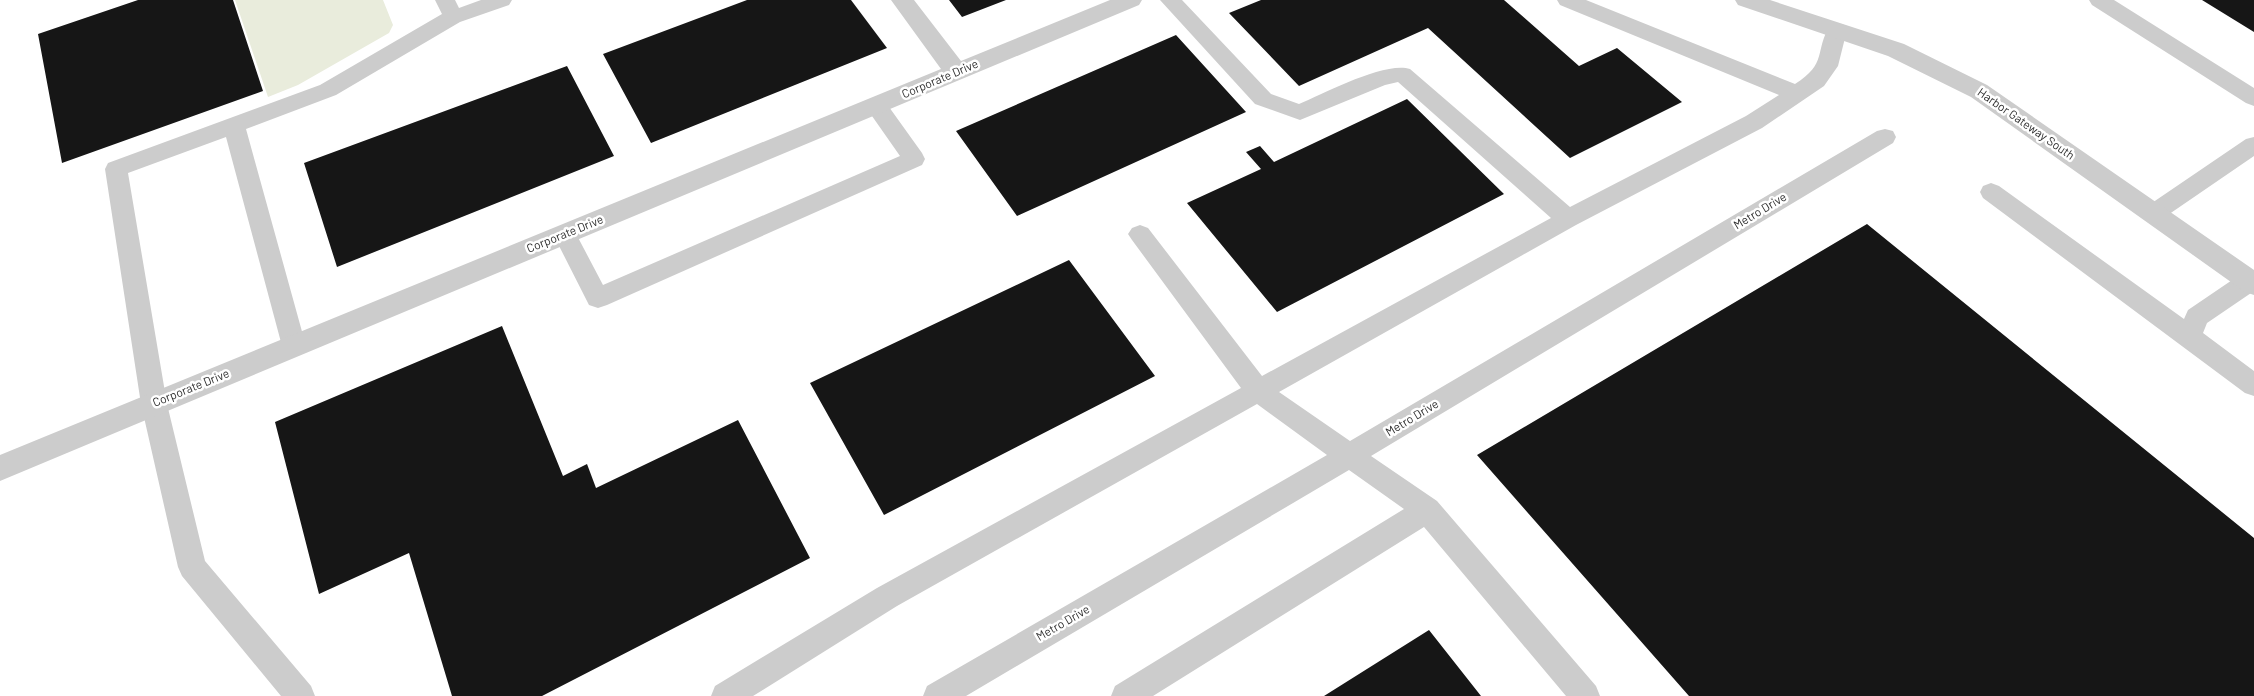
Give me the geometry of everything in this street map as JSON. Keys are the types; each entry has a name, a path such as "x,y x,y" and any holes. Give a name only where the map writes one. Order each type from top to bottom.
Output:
{"street":[{"path":"902,0 956,72"},
{"name":"Corporate Drive","path":"0,468 1131,0"},
{"name":"Harbor Gateway South","path":"1746,0 1896,50 1979,91 2252,282"}],"lane":[{"path":"300,696 192,567 154,404 116,169 328,90 449,9 502,0"},
{"path":"1170,0 1263,99 1300,112 1381,78 1402,74 1568,219"},
{"path":"1567,0 1798,94"},
{"path":"2099,0 2254,98"},
{"path":"726,696 888,597 1568,219 1754,122 1816,81 1827,66 1837,30"},
{"path":"565,234 598,298 914,159 876,106"},
{"path":"234,125 294,346"},
{"name":"Metro Drive","path":"938,696 1350,455 1884,137"},
{"path":"2154,214 2254,145"},
{"path":"1991,192 2254,385"},
{"path":"1140,234 1258,391 1427,510 1585,696"},
{"path":"2188,336 2197,317 2252,282"},
{"path":"1126,696 1427,510"}],"green space":[{"path":"235,0 383,0 393,25 389,33 298,85 268,97"}],"building":[{"path":"138,0 233,0 263,91 62,163 38,34"},
{"path":"747,0 851,0 887,48 651,143 603,54"},
{"path":"949,0 1006,0 962,17"},
{"path":"1261,0 1504,0 1579,66 1617,48 1682,102 1570,158 1428,28 1299,86 1229,13"},
{"path":"2202,0 2254,0 2254,32"},
{"path":"1176,35 1246,112 1017,216 956,131"},
{"path":"567,66 614,156 337,267 304,163"},
{"path":"1407,99 1504,194 1277,312 1187,203 1261,169 1246,152 1260,146 1274,162"},
{"path":"1867,224 2254,538 2254,696 1689,696 1477,455"},
{"path":"1069,260 1155,376 884,515 810,383"},
{"path":"502,326 563,476 587,464 596,488 738,420 810,558 542,696 452,696 409,553 319,594 275,422"},
{"path":"1429,630 1481,696 1324,696"}]}
